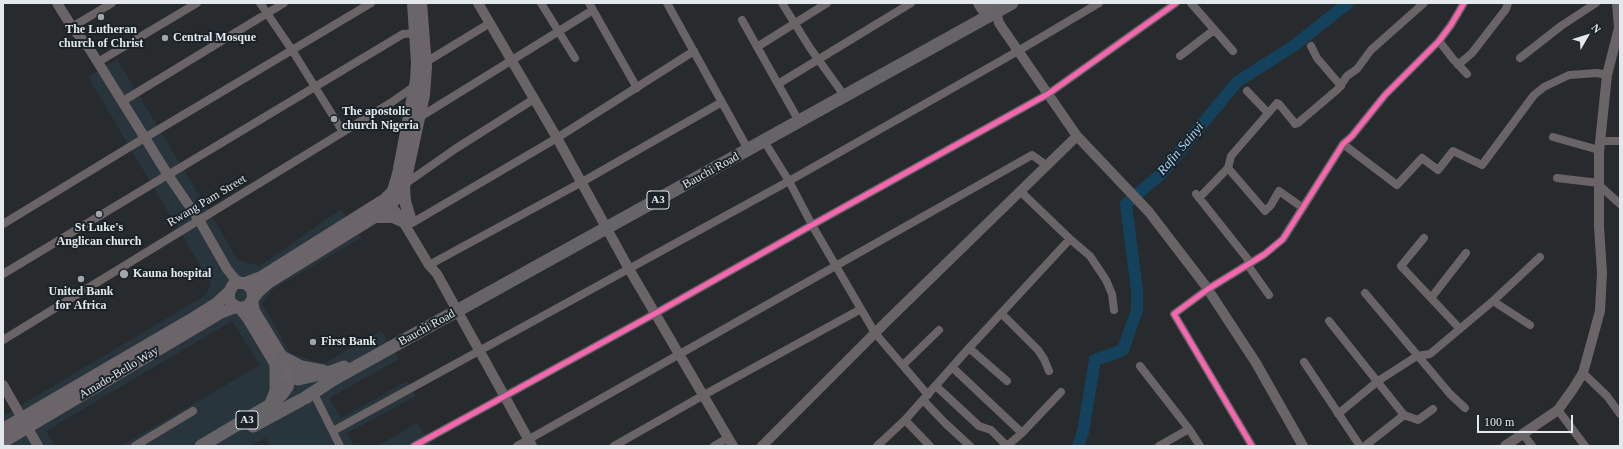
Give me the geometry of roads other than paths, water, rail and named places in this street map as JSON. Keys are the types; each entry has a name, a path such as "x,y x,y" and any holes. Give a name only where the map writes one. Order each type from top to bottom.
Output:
{"highway":[{"name":"Bauchi Road","path":"306,397 456,309 745,144 990,9 1012,3"},
{"name":"Bauchi Road","path":"605,225 764,141 990,9"},
{"name":"Bauchi Road","path":"292,383 351,364 456,309"},
{"path":"279,361 309,369 330,372"},
{"name":"A3","path":"270,405 276,391 279,361"},
{"path":"304,381 308,387 306,397 295,401 290,398 288,395 292,383 304,381"},
{"name":"A3","path":"201,446 270,405 292,383"},
{"name":"A3","path":"217,446 306,397"}],"main road":[{"path":"279,361 245,314 229,300 229,290 233,285 261,277 396,192 426,62 412,3"},
{"path":"238,307 247,307 268,283 375,217 396,192 420,118 420,88 417,64 421,3"},
{"path":"375,217 409,221 405,200 396,192"},
{"path":"243,283 252,289 254,311 279,361 292,383"},
{"name":"Amado-Bello Way","path":"3,442 24,423 217,303 229,290"},
{"name":"Amado-Bello Way","path":"3,429 24,423 220,313 238,307"}],"street":[{"path":"57,3 166,176 227,268 235,279 243,283"},
{"path":"72,27 112,3"},
{"path":"98,62 197,3"},
{"path":"260,3 316,87 343,132"},
{"path":"123,102 284,3"},
{"path":"3,224 371,3"},
{"path":"478,3 557,138 629,269 656,313 702,396 731,442 714,446"},
{"path":"541,3 575,58"},
{"path":"667,3 745,144"},
{"path":"782,3 818,59 841,91"},
{"path":"757,47 827,3"},
{"path":"778,84 911,3"},
{"path":"333,431 789,181 1018,52 1099,3"},
{"path":"414,446 505,397 1048,94 1176,3"},
{"path":"1270,295 1248,263 1197,196 1228,168 1231,156 1277,103 1295,124 1325,101 1341,86 1347,76 1357,69 1371,50 1424,3"},
{"path":"1252,446 1174,314 1208,289 1248,263 1265,254 1283,239 1343,144 1352,136 1385,95 1439,41 1451,25 1464,3"},
{"path":"1458,64 1472,53 1506,9 1508,3"},
{"path":"1520,58 1561,26 1596,3"},
{"path":"1505,446 1558,410 1573,389 1583,372 1600,311 1600,145 1607,75 1619,28 1617,3"},
{"path":"1193,4 1233,51"},
{"path":"420,118 559,32 591,7 637,88"},
{"path":"990,9 1018,52 1077,136 1149,212 1208,289 1256,363 1303,446"},
{"path":"742,20 796,116"},
{"path":"426,62 490,23"},
{"path":"72,27 98,62 123,102 143,139"},
{"path":"1180,56 1214,30"},
{"path":"3,274 403,34 419,33"},
{"path":"1439,41 1467,74"},
{"path":"1311,46 1317,58 1341,86"},
{"path":"409,221 557,138 694,52"},
{"path":"1343,144 1397,185 1422,158 1438,170 1453,151 1482,164 1534,95 1544,87 1569,75 1597,73 1607,75"},
{"name":"Rwang Pam Street","path":"3,340 392,102 409,90 420,88"},
{"path":"1247,91 1268,113"},
{"path":"530,443 431,263 396,192 455,149 534,99"},
{"path":"431,263 582,182 722,102"},
{"path":"762,446 875,333 1077,136"},
{"path":"1552,137 1600,145 1620,141"},
{"path":"764,141 789,181 812,225 875,333 903,365 945,424 970,446"},
{"path":"517,446 530,443 679,355 1032,155 1046,165"},
{"path":"1228,168 1265,211 1272,205 1279,192 1303,208"},
{"path":"1558,178 1599,184 1620,204"},
{"path":"1020,191 1098,265 1112,294 1114,310"},
{"path":"196,221 225,276 229,290"},
{"path":"1424,238 1401,266 1460,329"},
{"path":"877,446 905,420 1001,313 1070,240"},
{"path":"1431,298 1466,253"},
{"path":"1338,414 1378,381 1417,356 1430,354 1492,301 1540,257"},
{"path":"1365,293 1450,394 1465,408"},
{"path":"1492,301 1530,325"},
{"path":"614,446 861,309"},
{"path":"1001,313 1038,350 1049,371"},
{"path":"1329,320 1404,415 1418,420 1433,408"},
{"path":"903,365 939,330"},
{"path":"969,348 1007,381"},
{"path":"1304,362 1360,446"},
{"path":"1140,366 1189,429 1200,446"},
{"path":"952,367 1022,433"},
{"path":"1583,372 1607,396 1620,414"},
{"path":"3,385 38,446"},
{"path":"936,386 979,426 991,430 1007,446 1022,433 1061,392"},
{"path":"306,397 333,431 340,446"},
{"path":"1558,410 1585,446"},
{"path":"135,446 193,411"},
{"path":"1365,446 1404,415"},
{"path":"905,420 930,446"},
{"path":"1159,446 1189,429"},
{"path":"1523,434 1532,446"}],"waterway":[{"name":"Rafin Sainyi","path":"1078,446 1083,432 1095,360 1123,350 1137,310 1137,290 1126,204 1162,173 1237,82 1295,45 1348,3"}],"place":[{"name":"The Lutheran church of Christ","path":"101,17"},
{"name":"Central Mosque","path":"165,38"},
{"name":"The apostolic church Nigeria","path":"334,119"},
{"name":"St Luke's Anglican church","path":"99,214"},
{"name":"Kauna hospital","path":"124,274"},
{"name":"United Bank for Africa","path":"81,279"},
{"name":"First Bank","path":"313,342"}]}
